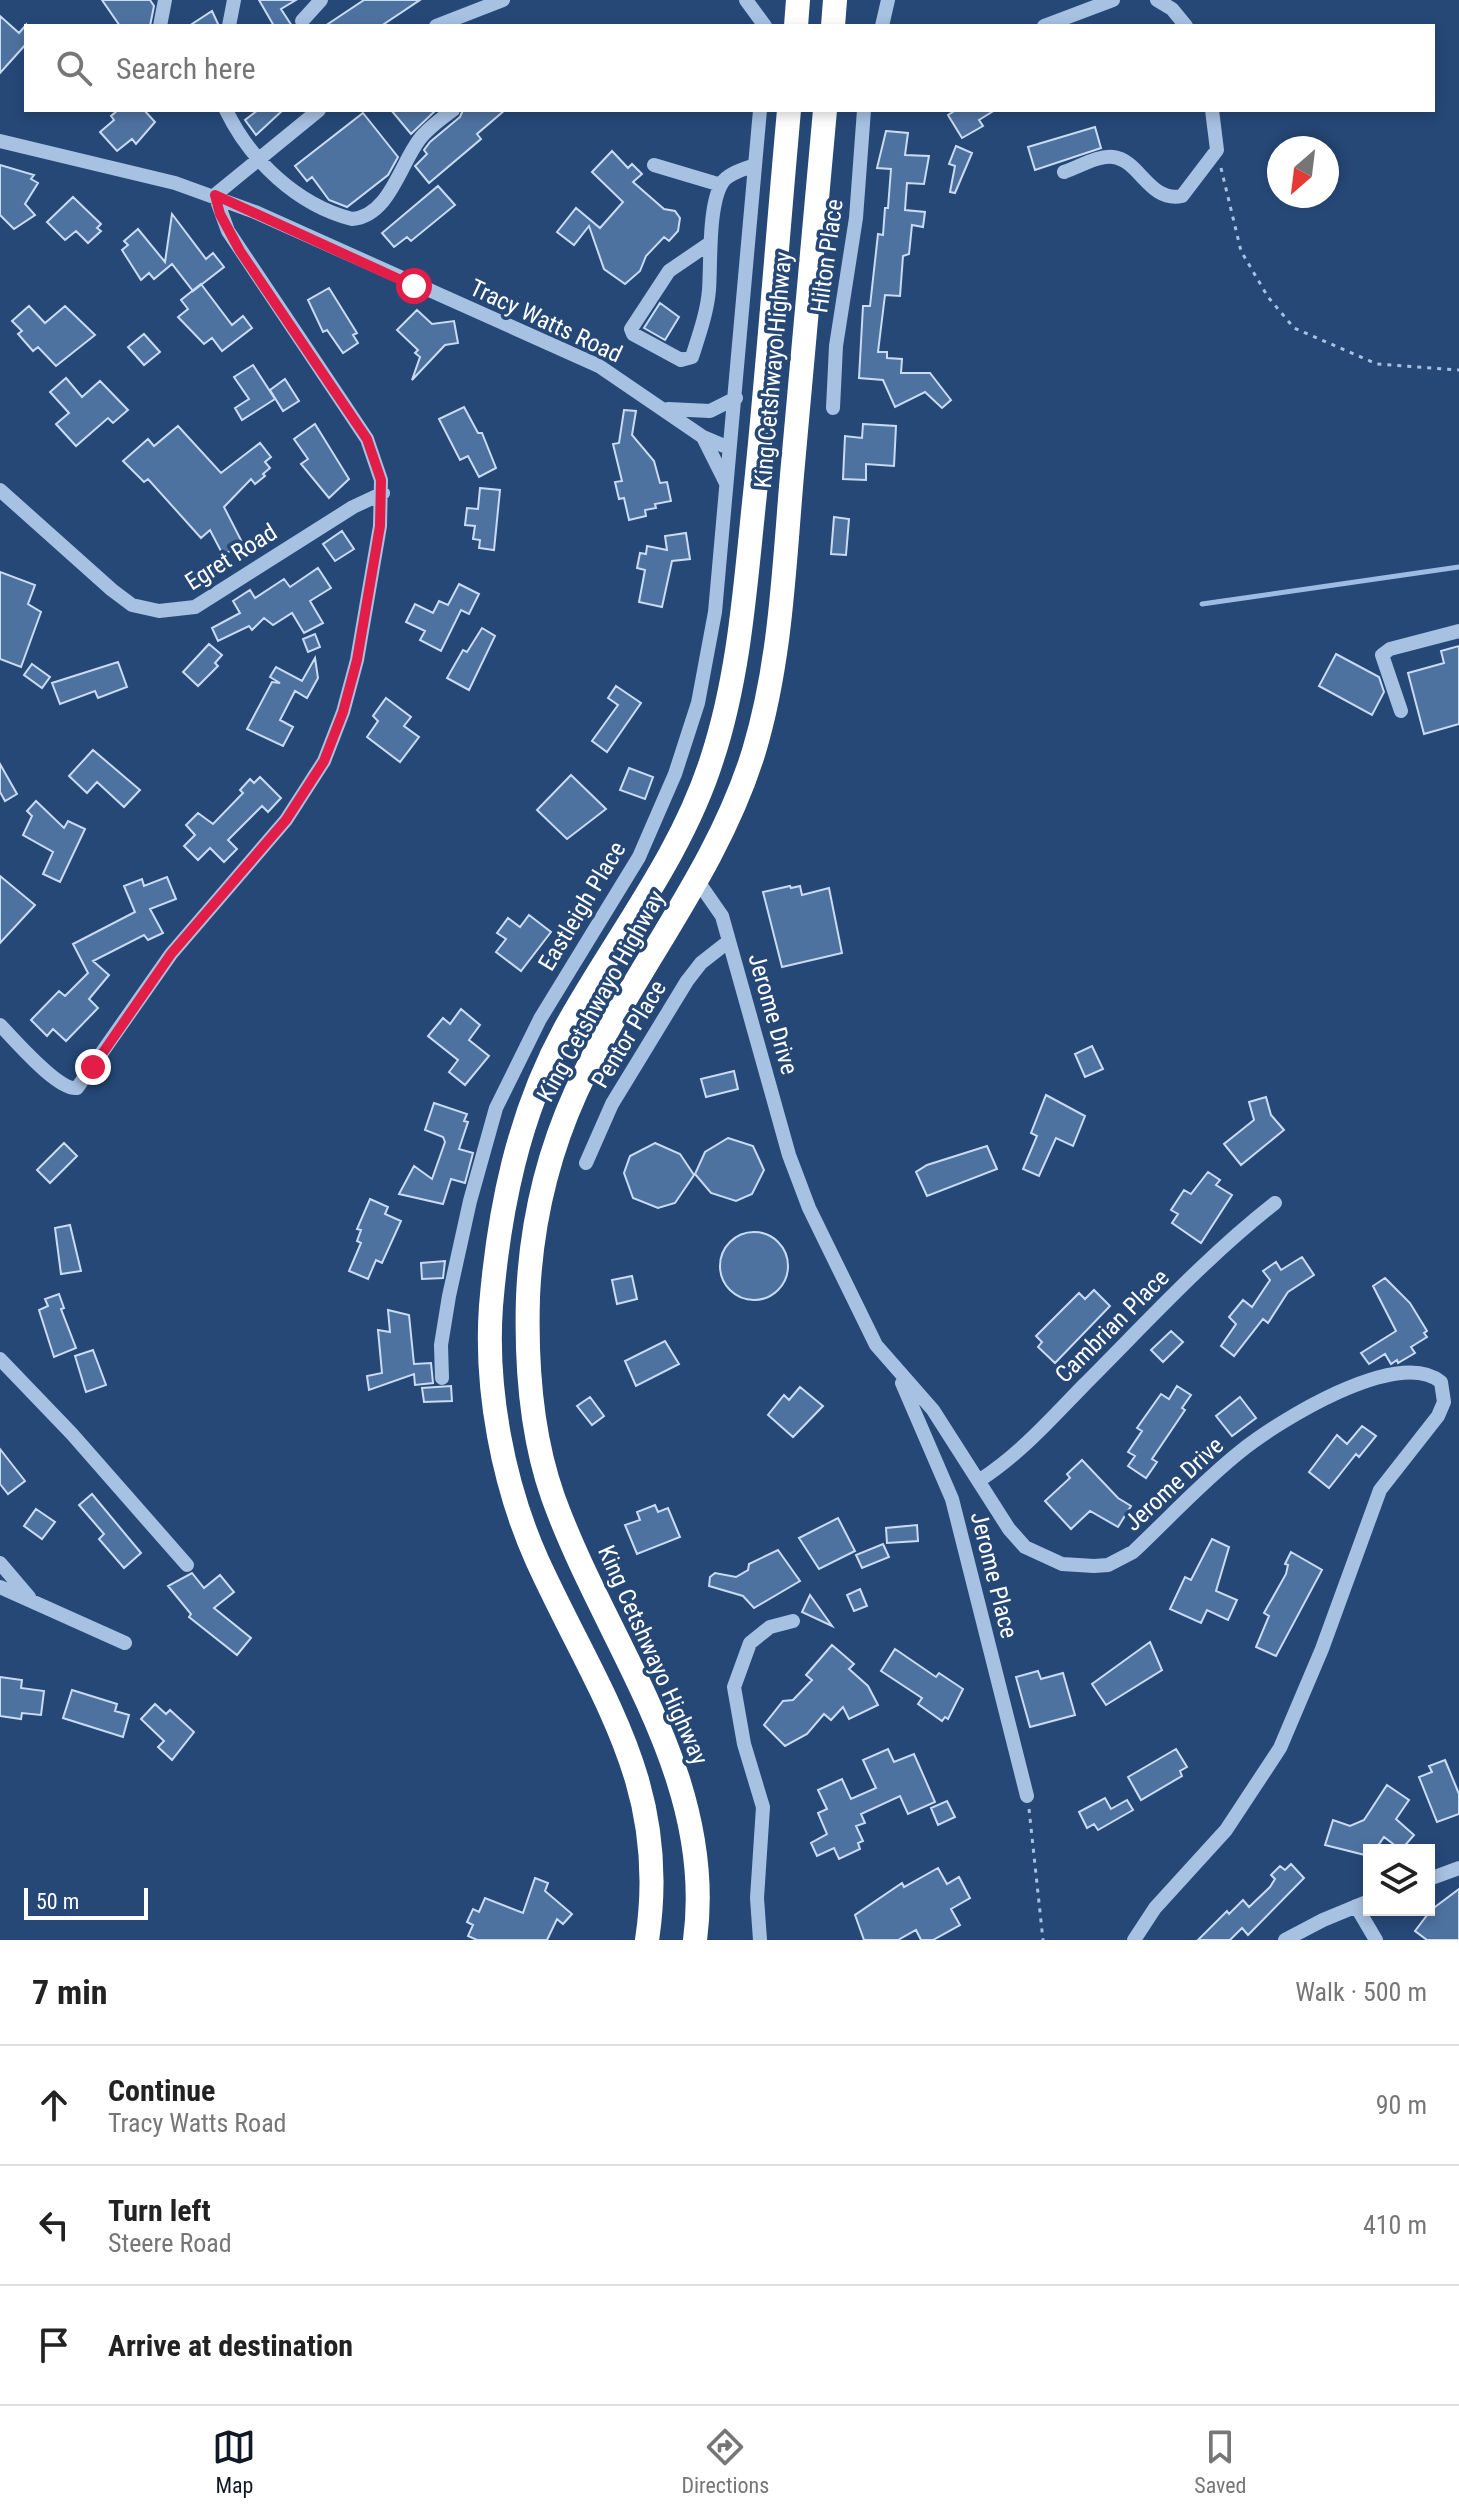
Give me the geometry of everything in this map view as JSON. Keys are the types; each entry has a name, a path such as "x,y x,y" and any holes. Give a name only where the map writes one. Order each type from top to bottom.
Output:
{"highway":[{"path":"796,24 798,0"},
{"path":"833,24 835,0"},
{"name":"King Cetshwayo Highway","path":"647,1940 654,1855 645,1799 633,1761 535,1555 517,1501 503,1449 492,1374 492,1302 504,1193 540,1080 564,1031 678,839 711,762 724,717 746,582 769,360 789,112"},
{"name":"King Cetshwayo Highway","path":"695,1940 699,1882 695,1844 673,1759 587,1580 551,1493 532,1395 528,1299 537,1215 567,1113 624,1002 697,880 736,801 770,690 780,616 825,112"}],"street":[{"path":"160,24 165,0"},
{"path":"229,24 234,0"},
{"path":"302,21 321,0"},
{"path":"441,24 503,0"},
{"path":"746,0 764,24"},
{"path":"882,24 888,0"},
{"path":"1049,24 1113,0"},
{"path":"1157,0 1172,9 1184,24"},
{"path":"227,112 257,160 310,201 341,217 358,219 368,214 393,188 419,139 451,112"},
{"path":"0,1025 53,1077 73,1089 93,1067 171,954 286,820 324,761 343,712 357,660 383,493 378,465 367,439 240,251 220,214 215,195 317,112"},
{"path":"729,448 736,398 760,112"},
{"name":"Hilton Place","path":"833,408 836,346 856,218 864,112"},
{"path":"1064,172 1111,157 1121,160 1149,186 1176,197 1188,192 1217,150 1212,112"},
{"name":"Tracy Watts Road","path":"0,141 215,195 599,366 703,437 729,448"},
{"path":"654,165 721,185"},
{"path":"710,243 669,271 631,329 633,334 681,360 692,357 704,320 709,291 710,243 721,185 729,177 755,165"},
{"name":"Tracy Watts Road","path":"664,408 710,411 736,398"},
{"path":"703,437 726,483"},
{"name":"Eastleigh Place","path":"442,1378 441,1345 449,1296 470,1201 496,1108 540,1019 639,857 675,774 698,703 715,612 729,448"},
{"name":"Egret Road","path":"0,490 132,605 148,611 183,611 205,601 353,507 383,493"},
{"path":"1401,711 1382,655 1390,649 1459,631"},
{"name":"Jerome Drive","path":"697,880 722,916 789,1155 809,1208 861,1320 897,1372 933,1410 1002,1519 1025,1547 1062,1564 1108,1565 1133,1552 1240,1452 1287,1418 1374,1379 1408,1372 1433,1375 1441,1382 1444,1392 1438,1416 1380,1490 1322,1649 1280,1748 1226,1830 1155,1908 1134,1940"},
{"name":"Pentor Place","path":"586,1163 612,1104 687,981 729,941"},
{"name":"Cambrian Place","path":"980,1480 1025,1445 1166,1302 1242,1229 1275,1203"},
{"path":"0,1359 187,1565"},
{"name":"Jerome Place","path":"897,1372 952,1499 1027,1796"},
{"path":"0,1563 31,1600"},
{"path":"0,1587 125,1643"},
{"path":"760,1940 757,1898 763,1807 744,1744 734,1687 750,1643 770,1627 793,1621"},
{"path":"1435,1877 1459,1868"},
{"path":"1285,1940 1362,1904 1376,1940"}],"path":[{"path":"1217,150 1241,251 1268,297 1294,328 1377,364 1459,370"},
{"path":"1027,1796 1043,1940"}],"building":[{"path":"102,0 150,0 154,6 150,24 119,24"},
{"path":"259,0 296,0 281,9 291,24 273,24"},
{"path":"364,0 420,0 384,24 328,24"},
{"path":"212,11 218,24 192,24"},
{"path":"0,16 19,33 24,27 24,46 0,73"},
{"path":"116,112 146,112 155,122 136,144 132,139 117,151 100,132 114,120 111,116"},
{"path":"255,112 281,112 256,135 245,120"},
{"path":"393,112 434,112 411,134"},
{"path":"462,112 503,112 477,134 481,139 429,183 415,166 427,154 424,150 430,142"},
{"path":"953,112 992,112 979,120 983,126 962,138 948,115"},
{"path":"363,113 398,157 388,175 347,207 329,200 312,177 307,181 295,166"},
{"path":"1095,127 1101,148 1035,170 1028,147"},
{"path":"886,131 908,133 905,155 929,156 924,184 907,183 905,210 925,212 923,227 912,225 909,254 903,256 900,296 885,295 878,352 887,352 887,358 902,359 901,373 930,373 951,400 942,408 925,392 895,407 883,380 859,378 863,306 870,306 878,234 883,235 885,208 888,208 891,169 877,168"},
{"path":"956,146 972,153 955,193 950,192 955,166 949,164"},
{"path":"612,151 628,168 632,164 642,174 633,182 664,209 675,211 680,218 678,231 669,241 664,237 646,256 640,271 625,284 604,269 589,226 574,245 557,232 576,208 600,228 623,202 592,172"},
{"path":"0,165 34,175 31,179 38,183 25,204 35,215 14,229 0,215"},
{"path":"438,186 455,205 411,241 407,237 394,247 382,233"},
{"path":"73,197 101,224 97,228 101,231 88,243 76,231 65,240 47,222"},
{"path":"172,214 206,259 213,253 224,267 193,291 172,264 154,279 149,273 141,280 122,250 128,245 124,241 138,229 165,262"},
{"path":"201,284 232,325 243,316 252,328 222,351 212,338 204,344 178,317 188,309 181,300"},
{"path":"329,288 357,333 353,335 358,343 343,353 327,330 323,332 308,300"},
{"path":"660,303 679,317 665,340 644,328"},
{"path":"29,306 45,323 65,306 95,335 56,366 38,347 33,351 18,334 22,331 12,321"},
{"path":"417,310 432,324 454,321 458,343 445,345 412,380 420,357 415,353 418,350 397,330"},
{"path":"144,334 160,352 144,365 128,347"},
{"path":"253,365 275,399 242,420 235,408 249,399 234,377"},
{"path":"66,378 82,397 100,381 128,410 113,423 108,418 76,446 56,424 69,413 50,392"},
{"path":"285,379 299,401 283,411 270,390"},
{"path":"464,407 478,433 482,433 496,468 479,477 468,456 460,460 439,419"},
{"path":"624,410 636,411 632,435 654,461 660,483 667,482 671,501 655,504 656,508 645,510 646,516 629,520 624,498 619,499 615,482 622,481 613,444 619,443"},
{"path":"315,424 349,479 329,498 301,464 308,459 294,439"},
{"path":"863,424 896,426 894,466 866,464 866,480 843,479 845,436 862,438"},
{"path":"178,426 221,473 260,443 271,457 265,462 270,468 263,474 265,476 255,484 251,479 224,507 243,544 223,555 210,530 201,538 148,479 144,482 123,461 148,439 154,446"},
{"path":"480,488 500,490 494,550 479,548 480,540 473,539 475,526 465,525 467,508 478,509"},
{"path":"834,517 849,519 846,555 831,554"},
{"path":"342,531 354,549 335,561 323,544"},
{"path":"686,533 690,559 672,561 662,607 639,602 645,570 637,568 640,553 646,554 647,546 667,550 665,536"},
{"path":"318,568 331,588 310,601 323,623 304,633 292,613 273,625 264,618 252,630 249,626 218,641 212,628 240,613 233,601 250,590 255,598 284,579 290,587"},
{"path":"0,572 35,585 28,604 41,612 21,667 0,659"},
{"path":"459,584 479,594 469,614 461,610 441,651 420,640 425,631 406,622 415,604 433,613 439,601 448,605"},
{"path":"482,628 495,636 469,690 447,678 463,650 467,652"},
{"path":"315,634 320,647 308,652 303,639"},
{"path":"209,644 222,655 215,663 218,666 198,686 183,672"},
{"path":"1459,646 1459,724 1424,734 1408,673 1444,663 1441,651"},
{"path":"1336,654 1379,677 1384,692 1372,715 1319,686"},
{"path":"315,658 318,678 307,698 295,691 280,720 293,727 283,746 247,729 272,682 280,683 270,677 276,667 302,681"},
{"path":"118,662 127,687 98,698 95,691 60,704 52,683"},
{"path":"32,664 50,677 42,688 24,675"},
{"path":"616,686 641,703 607,752 592,741 618,705 608,698"},
{"path":"386,698 411,717 404,726 419,737 400,762 367,737 378,721 373,716"},
{"path":"93,750 140,790 124,807 97,782 87,793 69,776"},
{"path":"0,764 17,794 5,801 0,792"},
{"path":"629,768 653,777 645,799 620,790"},
{"path":"571,775 606,809 567,839 537,810"},
{"path":"260,777 281,798 268,812 262,806 228,840 237,849 224,862 210,848 198,860 184,846 195,835 186,825 198,813 213,824 243,793 240,790 250,779 254,783"},
{"path":"36,801 64,828 68,821 85,829 60,882 43,874 53,852 23,835 32,816 27,811"},
{"path":"0,876 35,905 0,943"},
{"path":"167,877 176,899 150,909 163,933 148,940 144,935 93,961 109,975 89,999 98,1008 66,1041 53,1029 47,1036 31,1020 59,991 65,996 88,973 73,944 135,912 124,886 142,879 144,886"},
{"path":"800,886 802,895 829,888 842,953 782,967 763,892"},
{"path":"529,915 551,932 521,971 496,952 506,939 497,933 508,918 520,927"},
{"path":"461,1009 480,1025 469,1040 489,1056 465,1085 449,1072 458,1060 428,1036 443,1018 450,1024"},
{"path":"1092,1046 1103,1069 1085,1077 1075,1054"},
{"path":"734,1071 738,1089 706,1097 701,1079"},
{"path":"1046,1095 1085,1116 1073,1146 1056,1138 1039,1176 1023,1169 1037,1136 1031,1133"},
{"path":"1266,1097 1271,1115 1284,1130 1241,1165 1224,1144 1254,1120 1249,1102"},
{"path":"434,1103 467,1114 464,1121 468,1122 459,1149 473,1153 465,1183 451,1179 443,1204 399,1194 414,1166 432,1179 445,1142 443,1137 425,1130"},
{"path":"728,1138 753,1146 764,1170 752,1194 736,1201 711,1193 695,1174 705,1152"},
{"path":"64,1143 77,1156 50,1183 37,1170"},
{"path":"655,1143 680,1154 694,1175 675,1203 658,1208 633,1198 624,1173 630,1156"},
{"path":"987,1146 997,1169 927,1196 916,1172 927,1165"},
{"path":"1208,1172 1220,1180 1216,1185 1232,1195 1201,1243 1172,1223 1178,1214 1171,1210 1184,1190 1191,1194"},
{"path":"370,1199 388,1207 385,1214 401,1221 382,1263 376,1260 368,1279 349,1271 361,1243 357,1241 361,1230 357,1229"},
{"path":"70,1225 81,1271 61,1274 55,1228"},
{"path":"754,1232 778,1242 788,1266 778,1290 754,1300 730,1290 720,1266 730,1242"},
{"path":"1302,1257 1314,1275 1288,1292 1268,1323 1263,1319 1234,1356 1221,1346 1236,1324 1229,1317 1243,1300 1252,1307 1270,1280 1263,1271 1276,1262 1281,1270"},
{"path":"445,1261 443,1278 422,1279 421,1263"},
{"path":"632,1276 637,1299 617,1304 612,1280"},
{"path":"1385,1278 1410,1303 1427,1331 1424,1333 1427,1337 1411,1347 1415,1353 1398,1363 1397,1360 1391,1364 1385,1354 1369,1364 1361,1353 1396,1331 1373,1286"},
{"path":"1094,1290 1110,1306 1055,1363 1038,1347 1042,1342 1036,1336 1079,1293 1085,1299"},
{"path":"59,1294 64,1308 61,1309 76,1348 54,1357 39,1310 48,1306 45,1299"},
{"path":"388,1310 409,1315 414,1364 431,1363 433,1383 415,1385 414,1374 369,1390 367,1376 382,1373 378,1330 390,1332"},
{"path":"1171,1331 1183,1342 1163,1362 1151,1350"},
{"path":"665,1341 679,1364 636,1386 625,1361"},
{"path":"93,1350 106,1385 86,1392 75,1356"},
{"path":"451,1386 452,1401 424,1402 422,1388"},
{"path":"1177,1386 1191,1395 1182,1408 1185,1410 1152,1459 1157,1462 1146,1478 1128,1466 1135,1456 1128,1452 1142,1431 1137,1428 1161,1394 1169,1399"},
{"path":"800,1387 823,1406 793,1437 768,1415 784,1395 789,1400"},
{"path":"590,1397 604,1416 592,1425 577,1406"},
{"path":"1240,1397 1256,1418 1232,1436 1216,1416"},
{"path":"1362,1426 1376,1436 1359,1457 1356,1454 1329,1488 1309,1472 1337,1435 1347,1444"},
{"path":"0,1449 25,1481 8,1494 0,1484"},
{"path":"1082,1460 1118,1498 1131,1506 1118,1527 1090,1511 1071,1529 1045,1501 1070,1478 1067,1474"},
{"path":"92,1494 141,1553 124,1568 99,1539 104,1534 79,1505"},
{"path":"655,1505 658,1512 668,1508 680,1537 637,1554 625,1525 640,1520 637,1512"},
{"path":"36,1509 55,1522 42,1539 24,1526"},
{"path":"838,1518 855,1551 819,1569 799,1538"},
{"path":"917,1525 918,1541 887,1543 886,1528"},
{"path":"1212,1539 1229,1547 1216,1591 1237,1600 1228,1620 1207,1610 1201,1623 1170,1609 1185,1577 1191,1580"},
{"path":"883,1544 889,1557 862,1568 856,1555"},
{"path":"778,1550 800,1581 754,1608 743,1596 709,1586 710,1577 715,1573 736,1577 748,1570 749,1564"},
{"path":"1291,1552 1322,1570 1276,1656 1256,1647 1269,1616 1264,1613 1286,1574 1288,1565 1285,1564"},
{"path":"192,1573 204,1588 220,1575 234,1592 214,1608 251,1638 237,1655 189,1617 191,1614 168,1586"},
{"path":"860,1589 867,1606 854,1611 847,1595"},
{"path":"810,1595 832,1626 802,1612"},
{"path":"1150,1642 1162,1670 1106,1705 1092,1684"},
{"path":"832,1645 854,1664 849,1669 868,1686 878,1705 849,1719 843,1707 831,1720 824,1714 807,1734 785,1746 764,1725 783,1701 793,1700 812,1680 806,1675"},
{"path":"895,1649 936,1677 939,1673 963,1689 948,1719 945,1717 942,1721 918,1704 922,1698 881,1671"},
{"path":"1038,1671 1041,1679 1063,1673 1075,1715 1030,1727 1016,1677"},
{"path":"0,1677 22,1680 21,1688 44,1691 41,1715 22,1713 21,1719 0,1716"},
{"path":"72,1690 117,1704 115,1711 129,1715 123,1737 63,1718"},
{"path":"155,1704 166,1714 170,1710 194,1732 172,1760 158,1747 164,1741 141,1719"},
{"path":"888,1749 894,1762 914,1754 935,1802 908,1814 900,1796 861,1814 865,1823 856,1826 863,1841 858,1843 860,1849 839,1859 834,1848 817,1856 811,1843 827,1834 818,1813 827,1809 818,1790 842,1779 851,1799 876,1788 863,1760"},
{"path":"1176,1749 1187,1767 1180,1771 1182,1776 1141,1800 1128,1777"},
{"path":"1445,1760 1459,1794 1459,1814 1437,1822 1419,1777 1432,1772 1429,1766"},
{"path":"1387,1785 1409,1800 1396,1819 1414,1835 1406,1844 1393,1844 1384,1837 1379,1844 1363,1844 1363,1854 1325,1845 1333,1820 1350,1826 1364,1820"},
{"path":"1105,1798 1111,1809 1127,1800 1133,1810 1098,1830 1094,1824 1087,1828 1079,1812"},
{"path":"947,1801 955,1817 938,1825 931,1808"},
{"path":"1291,1864 1304,1878 1248,1935 1242,1928 1230,1940 1198,1940 1227,1911 1229,1914 1243,1900 1249,1907 1270,1887 1275,1879 1271,1875 1280,1866 1285,1870"},
{"path":"938,1868 947,1884 959,1877 970,1898 951,1909 960,1925 933,1940 921,1940 916,1930 898,1940 864,1940 855,1915 902,1883 904,1887"},
{"path":"535,1878 548,1883 545,1891 572,1914 563,1924 557,1919 547,1940 477,1940 468,1936 473,1925 467,1922 473,1909 479,1912 485,1898 523,1913"},
{"path":"1459,1889 1459,1940 1427,1940 1415,1931 1426,1916 1435,1916 1435,1907"}],"waterway":[{"path":"1202,604 1459,567"}],"route":[{"path":"93,1067 171,954 286,820 324,761 343,712 357,660 380,526 383,493 378,465 367,439 240,251 220,214 215,195 414,286"}]}
